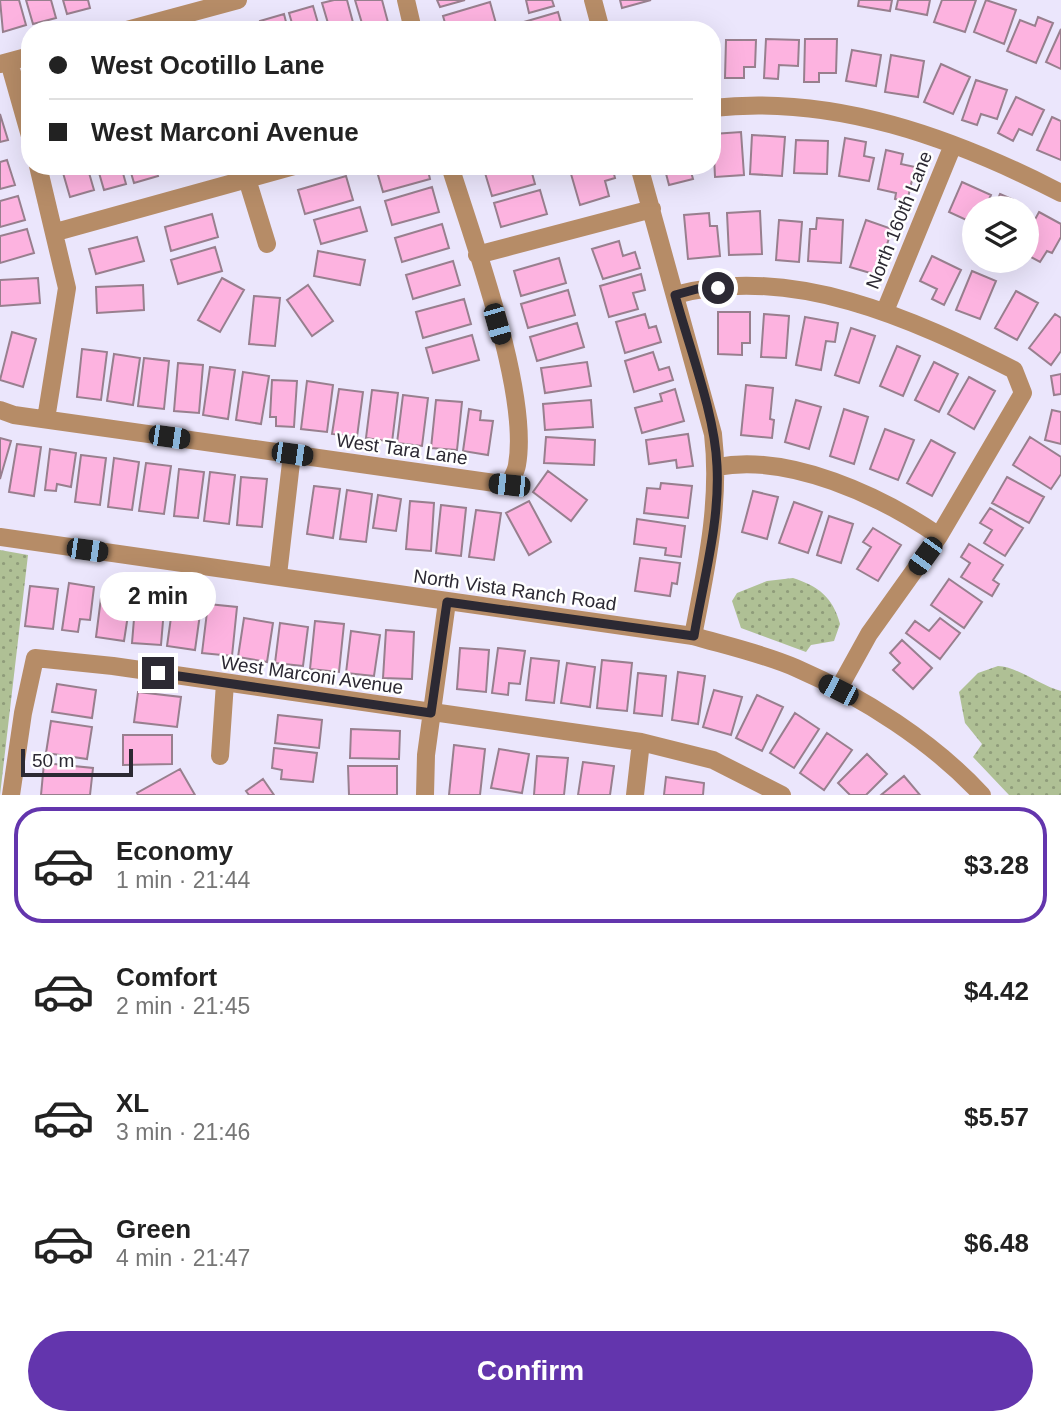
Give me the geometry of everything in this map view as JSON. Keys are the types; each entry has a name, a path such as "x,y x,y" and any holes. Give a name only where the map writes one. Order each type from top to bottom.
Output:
{"street":[{"path":"160,21 237,0"},
{"path":"406,0 411,21"},
{"path":"593,0 599,21"},
{"path":"5,63 21,110"},
{"path":"721,107 740,105 823,109 890,122 953,145 1061,193"},
{"name":"North 160th Lane","path":"885,311 953,145"},
{"path":"40,175 67,288 46,419"},
{"path":"56,232 261,175"},
{"path":"453,175 477,255 652,209"},
{"path":"642,175 713,434 717,467 714,516 694,636"},
{"path":"247,179 267,244"},
{"name":"West Tara Lane","path":"0,410 14,415 509,485 517,466 518,424 510,369 477,255"},
{"path":"675,295 697,289 739,287 800,290 885,311 951,338 1014,370 1023,393 939,536 869,634 838,690"},
{"path":"278,575 292,454"},
{"path":"717,467 742,462 797,471 897,508 939,536"},
{"name":"North Vista Ranch Road","path":"0,537 694,636 796,668 838,690 917,738 982,795"},
{"path":"425,795 431,713 447,602"},
{"name":"West Marconi Avenue","path":"11,795 23,713 35,658 113,666 641,742 713,761 782,795"},
{"path":"220,755 225,683"},
{"path":"635,795 641,742"}],"green space":[{"path":"0,550 28,555 0,795"},
{"path":"793,578 817,589 829,600 840,624 834,641 811,645 806,652 741,628 732,601 737,593 767,581"},
{"path":"998,666 1013,669 1061,691 1061,795 1009,795 973,757 982,744 965,723 959,692 978,673"}],"building":[{"path":"0,0 19,0 25,21 21,21 21,27 3,32"},
{"path":"26,0 51,0 56,18 32,21"},
{"path":"63,0 88,0 90,8 67,14"},
{"path":"347,0 353,21 327,21 322,3"},
{"path":"355,0 382,0 388,21 361,21"},
{"path":"437,0 465,0 440,7"},
{"path":"526,0 552,0 554,6 529,13"},
{"path":"620,0 651,0 622,8"},
{"path":"859,0 892,0 890,11 858,6"},
{"path":"898,0 930,0 927,15 896,9"},
{"path":"942,0 976,0 965,32 934,22"},
{"path":"986,0 1016,10 1004,44 974,32"},
{"path":"490,2 495,21 444,21 443,16"},
{"path":"313,6 317,21 291,21 289,13"},
{"path":"558,12 561,21 527,21"},
{"path":"284,14 286,21 260,21"},
{"path":"1038,17 1053,23 1036,63 1007,51 1020,20 1035,26"},
{"path":"1061,29 1061,69 1046,62"},
{"path":"766,39 799,40 798,66 779,65 778,79 764,78"},
{"path":"805,39 837,39 836,73 819,73 819,82 804,82"},
{"path":"726,40 756,40 755,67 744,67 744,78 725,78"},
{"path":"852,50 881,55 876,86 846,81"},
{"path":"891,55 924,61 918,97 885,92"},
{"path":"941,64 970,77 953,114 924,102"},
{"path":"976,80 1007,90 997,119 981,114 977,125 962,120"},
{"path":"1016,97 1044,110 1032,135 1019,129 1013,141 998,133"},
{"path":"0,114 8,140 0,142"},
{"path":"1052,117 1061,121 1061,160 1037,150"},
{"path":"741,132 744,175 715,177 721,175 721,133"},
{"path":"752,135 785,137 782,176 750,174"},
{"path":"845,138 866,142 864,156 874,158 869,181 839,176"},
{"path":"796,140 828,141 827,174 794,173"},
{"path":"886,150 903,154 901,164 915,167 907,202 895,199 896,193 878,189"},
{"path":"7,160 15,185 0,189 0,162"},
{"path":"64,175 90,175 94,190 70,197"},
{"path":"100,175 124,175 126,184 104,190"},
{"path":"132,175 158,175 158,176 134,183"},
{"path":"378,175 429,175 430,179 383,192"},
{"path":"486,175 532,175 535,184 492,196"},
{"path":"571,175 614,175 615,178 605,181 609,196 580,205"},
{"path":"666,175 692,175 693,179 669,185"},
{"path":"346,176 353,200 305,214 298,190"},
{"path":"962,182 991,195 962,196 962,218 949,212"},
{"path":"432,187 439,212 392,225 385,201"},
{"path":"540,190 547,214 501,227 494,203"},
{"path":"18,196 25,220 0,227 0,201"},
{"path":"360,207 367,231 321,244 314,220"},
{"path":"760,211 762,254 729,255 727,213"},
{"path":"1039,212 1061,224 1061,237 1052,253 1047,251 1040,262"},
{"path":"709,213 710,226 717,226 720,256 688,259 684,215"},
{"path":"212,214 218,237 171,251 165,227"},
{"path":"817,218 843,220 841,263 808,261 810,229 816,229"},
{"path":"779,220 802,222 799,262 776,260"},
{"path":"866,220 892,229 877,275 850,267"},
{"path":"442,224 449,248 402,262 395,238"},
{"path":"27,229 34,253 0,263 0,236"},
{"path":"137,237 144,261 96,274 89,249"},
{"path":"619,241 623,256 635,252 640,268 603,279 592,249"},
{"path":"215,247 222,271 178,284 171,260"},
{"path":"318,251 365,260 360,285 314,276"},
{"path":"932,256 961,270 944,305 932,299 937,289 920,281"},
{"path":"559,258 566,283 521,296 514,271"},
{"path":"453,261 460,285 413,299 406,275"},
{"path":"971,273 996,281 980,319 956,310"},
{"path":"641,274 645,290 633,293 638,309 609,317 600,286"},
{"path":"38,278 40,303 0,306 0,280"},
{"path":"222,278 244,290 220,332 198,320"},
{"path":"143,285 144,310 97,313 96,287"},
{"path":"308,285 333,321 312,336 287,300"},
{"path":"568,290 575,315 528,328 521,304"},
{"path":"1016,291 1038,303 1017,340 995,328"},
{"path":"254,296 280,298 275,346 249,344"},
{"path":"464,299 471,324 423,338 416,312"},
{"path":"718,312 750,312 750,343 742,343 742,355 718,354"},
{"path":"645,314 649,328 656,326 661,342 625,353 616,322"},
{"path":"764,314 789,316 786,358 761,357"},
{"path":"1055,314 1061,318 1061,351 1051,365 1029,348"},
{"path":"805,317 838,323 835,342 826,341 821,370 796,365"},
{"path":"577,323 584,347 537,361 530,337"},
{"path":"851,328 875,336 859,383 835,375"},
{"path":"12,332 36,339 23,387 0,380"},
{"path":"472,335 479,360 433,373 426,348"},
{"path":"897,346 920,356 903,396 880,386"},
{"path":"82,349 107,352 101,400 77,397"},
{"path":"653,352 659,370 669,367 673,380 634,392 625,361"},
{"path":"114,354 140,358 133,405 107,401"},
{"path":"144,358 169,361 164,409 138,406"},
{"path":"587,362 591,386 545,393 541,368"},
{"path":"934,362 958,374 939,412 915,400"},
{"path":"178,363 203,365 199,413 174,411"},
{"path":"210,367 235,370 228,419 203,415"},
{"path":"243,372 269,376 261,424 236,420"},
{"path":"1061,374 1061,394 1054,395 1051,376"},
{"path":"969,377 995,391 974,429 948,414"},
{"path":"272,380 297,381 294,427 276,426 276,417 270,417"},
{"path":"307,381 333,385 327,432 301,429"},
{"path":"746,385 773,388 770,419 774,420 772,438 741,435"},
{"path":"339,389 363,392 357,437 332,434"},
{"path":"675,389 684,421 642,433 635,408 662,401 660,394"},
{"path":"372,390 398,393 392,442 366,438"},
{"path":"403,395 428,398 422,446 397,443"},
{"path":"436,400 462,402 457,450 431,448"},
{"path":"591,400 593,427 545,430 543,404"},
{"path":"796,400 821,407 809,449 785,442"},
{"path":"469,409 481,411 480,420 493,421 488,455 463,451"},
{"path":"844,409 868,417 854,464 830,456"},
{"path":"1052,410 1061,412 1061,444 1045,440"},
{"path":"885,429 914,440 898,480 870,469"},
{"path":"688,434 693,466 677,468 676,460 649,464 646,440"},
{"path":"546,437 595,440 594,465 544,463"},
{"path":"1030,437 1061,457 1061,474 1051,489 1013,465"},
{"path":"0,438 11,441 0,479"},
{"path":"931,440 955,453 932,496 907,483"},
{"path":"17,444 41,447 34,496 9,492"},
{"path":"50,449 76,453 71,487 57,484 56,491 45,490"},
{"path":"81,455 106,458 100,505 75,502"},
{"path":"114,458 139,462 132,510 108,507"},
{"path":"146,463 171,466 164,514 139,511"},
{"path":"179,469 204,472 198,518 174,516"},
{"path":"548,471 587,500 571,521 533,492"},
{"path":"210,472 235,475 229,524 204,521"},
{"path":"241,477 267,479 262,527 237,525"},
{"path":"1007,477 1044,497 1029,523 992,503"},
{"path":"661,483 692,486 688,518 644,513 647,488 660,489"},
{"path":"314,486 340,489 333,538 307,534"},
{"path":"347,490 372,494 366,542 340,539"},
{"path":"753,491 778,497 767,539 742,532"},
{"path":"378,495 401,499 396,531 373,528"},
{"path":"410,501 434,503 431,551 406,549"},
{"path":"529,501 551,542 529,555 506,513"},
{"path":"794,502 822,512 808,553 779,543"},
{"path":"441,505 466,508 461,556 436,553"},
{"path":"990,508 1023,528 1005,556 984,543 992,530 980,523"},
{"path":"476,510 501,513 494,560 469,557"},
{"path":"829,516 853,524 841,563 817,555"},
{"path":"637,519 685,526 681,557 665,555 666,548 634,544"},
{"path":"873,528 901,545 878,581 857,569 871,547 863,542"},
{"path":"969,544 1003,565 993,580 999,584 992,596 961,577 970,563 961,557"},
{"path":"640,558 680,563 677,584 672,583 670,596 635,591"},
{"path":"949,579 982,602 964,628 931,605"},
{"path":"69,583 94,587 90,620 80,619 78,632 62,630"},
{"path":"30,586 58,589 53,629 25,626"},
{"path":"136,595 165,597 161,645 132,643"},
{"path":"101,598 130,602 124,641 96,637"},
{"path":"173,603 201,607 195,650 167,646"},
{"path":"208,604 237,607 232,656 202,653"},
{"path":"244,618 273,623 267,662 238,657"},
{"path":"940,618 960,633 940,659 906,633 915,621 929,631"},
{"path":"315,621 344,624 339,672 310,669"},
{"path":"280,623 308,627 303,666 275,663"},
{"path":"386,630 414,632 412,679 383,678"},
{"path":"351,631 380,635 374,676 346,673"},
{"path":"902,640 932,668 913,689 893,670 900,663 890,653"},
{"path":"460,648 489,650 486,692 457,689"},
{"path":"498,648 525,651 520,684 509,683 508,695 492,693"},
{"path":"531,658 559,661 554,703 526,700"},
{"path":"602,660 632,663 627,711 597,708"},
{"path":"567,663 595,667 590,707 561,703"},
{"path":"678,672 705,676 698,724 672,720"},
{"path":"638,673 666,676 662,716 634,713"},
{"path":"57,684 96,690 92,718 52,712"},
{"path":"714,690 742,697 731,735 703,727"},
{"path":"138,692 181,697 177,727 134,722"},
{"path":"757,695 783,707 762,751 736,738"},
{"path":"795,713 819,729 794,768 770,753"},
{"path":"278,715 322,720 319,748 275,743"},
{"path":"51,721 92,727 87,759 46,753"},
{"path":"351,729 400,731 399,759 350,758"},
{"path":"827,733 852,750 824,790 800,773"},
{"path":"123,735 172,735 172,764 123,765"},
{"path":"454,745 485,749 480,795 449,795"},
{"path":"274,748 317,753 313,782 281,779 282,770 272,768"},
{"path":"499,749 529,754 522,793 491,788"},
{"path":"867,754 887,774 866,795 850,795 838,783"},
{"path":"537,756 568,758 564,795 534,795"},
{"path":"583,762 614,766 610,795 578,795"},
{"path":"44,763 93,768 90,795 41,795"},
{"path":"348,766 397,766 397,795 349,795"},
{"path":"180,769 195,795 138,795 137,793"},
{"path":"904,776 920,795 881,795"},
{"path":"666,777 704,783 703,795 664,795"},
{"path":"263,779 274,795 249,795 246,791"}],"route":[{"path":"158,673 431,713 447,602 694,636 714,516 717,467 713,434 675,295 697,289 718,288"}]}
